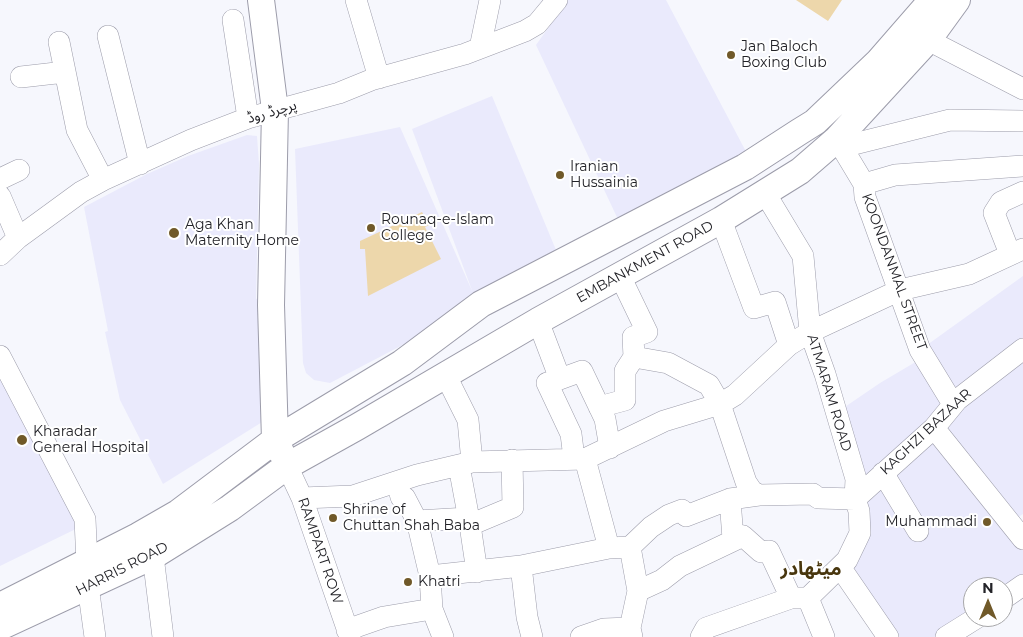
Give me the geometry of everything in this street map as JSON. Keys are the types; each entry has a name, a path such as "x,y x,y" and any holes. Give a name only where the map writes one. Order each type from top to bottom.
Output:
{"main road":[{"path":"261,0 275,110 271,304 275,440 287,466"},
{"path":"275,440 402,363 481,304 745,167 815,122 878,62 932,0"},
{"name":"EMBANKMENT ROAD","path":"287,466 446,376 538,321 722,220 800,171 839,143 928,40 957,0"},
{"name":"HARRIS ROAD","path":"0,627 88,574 178,513 275,440"},
{"name":"HARRIS ROAD","path":"0,606 88,574 153,556 230,508 287,466"}],"street":[{"path":"356,0 379,78"},
{"path":"480,48 490,0"},
{"name":"پرچرڈ روڈ","path":"0,255 18,238 81,192 103,180 191,140 248,118 338,94 379,78 480,48 525,31 537,24 557,0"},
{"path":"233,20 248,118"},
{"path":"108,36 140,164"},
{"path":"928,40 1023,90"},
{"path":"59,42 77,130 103,180"},
{"path":"21,78 65,72"},
{"path":"839,143 950,120 1023,120"},
{"name":"KOONDANMAL STREET","path":"839,143 864,184 865,197 920,350 953,404"},
{"path":"864,184 895,175 1023,166"},
{"path":"5,177 18,238"},
{"path":"302,498 353,496 465,464 512,460 580,458 610,448 664,421 720,404 735,395 789,345 810,332 900,290 969,274 1016,251 994,213 1002,202 1023,192"},
{"name":"ATMARAM ROAD","path":"765,193 804,256 810,332 825,374 856,479 860,533 847,560 800,598"},
{"path":"722,220 754,308 775,302 789,345"},
{"path":"599,407 625,400 625,371 634,358 633,337 647,332 620,276"},
{"path":"538,321 560,379"},
{"name":"KAGHZI BAZAAR","path":"857,505 883,473 934,428 953,404 1023,348"},
{"path":"0,356 85,519 88,574 95,637"},
{"path":"634,358 668,363 708,385 720,404 742,473 752,491 759,495"},
{"path":"581,637 604,629 631,632 638,590 547,383 582,371 606,419 610,448"},
{"path":"446,376 468,420 465,464 469,522 477,572"},
{"path":"934,428 1019,525"},
{"path":"417,521 469,522 513,507 512,460"},
{"name":"RAMPART ROW","path":"287,466 302,498 348,634"},
{"path":"883,473 918,531"},
{"path":"397,482 401,497 405,498 417,521 430,576 432,609 443,637"},
{"path":"430,576 521,566 619,548 669,515 682,510 686,516 730,499 759,495 813,494 818,498 857,505"},
{"path":"730,499 733,539"},
{"path":"638,590 662,580 680,566 733,539 743,536 761,552 768,551 800,598 819,636"},
{"path":"153,556 163,637"},
{"path":"521,566 527,617 532,637"},
{"path":"840,567 888,637"},
{"path":"701,637 706,628 800,598"},
{"path":"348,634 384,617 432,609"},
{"path":"946,637 963,626"}],"shaded area":[{"path":"568,0 666,0 752,163 623,230 536,45"},
{"path":"796,0 842,0 828,21"},
{"name":"Rounaq-e-Islam College","path":"492,96 561,262 330,383 314,380 306,373 303,363 295,149 400,127 473,293 412,129"},
{"path":"247,135 257,136 259,164 256,299 266,297 267,419 163,484 120,400 105,332 108,331 84,207 147,174 188,156"},
{"path":"422,212 429,225 425,227 441,259 368,296 365,249 360,249 360,241"},
{"path":"1023,276 1023,514 1011,522 1023,539 1023,585 1013,585 1013,577 963,577 963,624 946,637 888,637 840,567 860,530 836,413 880,383 924,357 920,350"},
{"name":"Kharadar General Hospital","path":"0,356 86,524 0,566"}],"place":[{"name":"Jan Baloch Boxing Club","path":"731,55"},
{"name":"Iranian Hussainia","path":"560,175"},
{"name":"Rounaq-e-Islam College","path":"371,228"},
{"name":"Aga Khan Maternity Home","path":"174,233"},
{"name":"Kharadar General Hospital","path":"22,440"},
{"name":"Shrine of Chuttan Shah Baba","path":"333,518"},
{"name":"Muhammadi","path":"987,522"},
{"name":"Khatri","path":"408,582"}],"district":[{"name":"میٹھادر","path":"811,569"}]}
